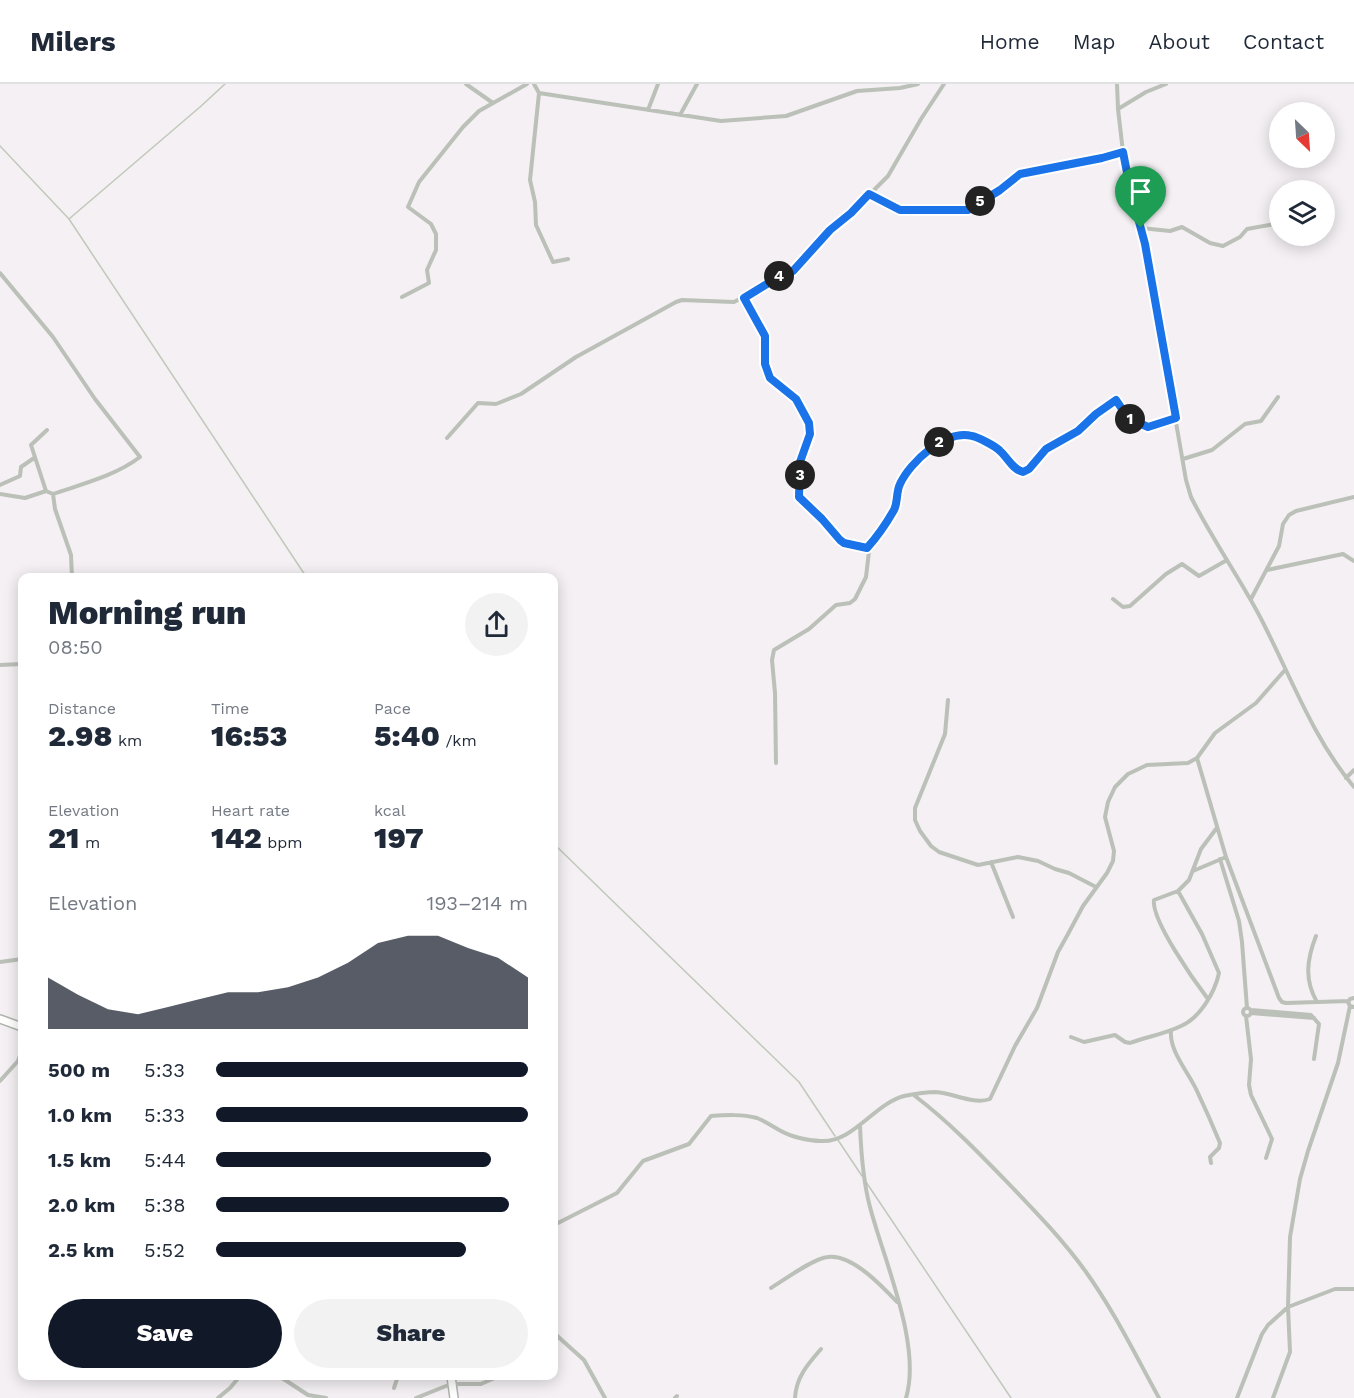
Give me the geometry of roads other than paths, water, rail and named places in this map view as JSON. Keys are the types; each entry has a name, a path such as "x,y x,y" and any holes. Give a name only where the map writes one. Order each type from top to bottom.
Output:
{"highway":[{"path":"0,1019 18,1026"},
{"path":"451,1380 453,1398"}],"street":[{"path":"466,84 493,103"},
{"path":"402,297 429,283 427,270 436,246 436,234 431,224 410,210 408,205 410,200 432,164 479,111 527,84"},
{"path":"534,84 539,93 529,176 535,201 535,221 553,262 568,259"},
{"path":"648,110 658,84"},
{"path":"680,115 697,84"},
{"path":"539,93 721,122 786,116 856,91 900,88 918,84"},
{"path":"447,438 478,403 496,404 521,394 576,357 676,302 682,300 726,303 744,298 780,276 793,271 830,230 851,213 888,176 944,84"},
{"path":"1117,84 1123,152 1157,305 1191,497 1250,600 1333,760 1354,787"},
{"path":"1118,109 1146,92 1166,84"},
{"path":"869,194 900,210 968,210 1020,174 1123,152"},
{"path":"1141,228 1170,231 1182,227 1210,243 1225,246 1240,237 1247,229 1269,225"},
{"path":"0,273 53,338 95,399 140,457 113,473 53,494 46,491 25,498 0,494"},
{"path":"744,298 765,336 765,364 770,378 796,399 809,423 810,434 800,462 798,490 800,499 844,543 867,548"},
{"path":"1183,459 1212,450 1245,424 1261,421 1278,397"},
{"path":"867,548 894,509 898,489 906,472 935,445 944,440 961,435 978,437 996,447 1017,470 1023,472 1029,469 1046,449 1078,431 1116,400 1128,418 1148,427 1176,418"},
{"path":"46,491 31,445 47,430"},
{"path":"0,485 20,476 21,467 34,458"},
{"path":"53,494 57,518 71,555 72,573"},
{"path":"1250,600 1279,546 1283,524 1289,515 1296,511 1354,497"},
{"path":"776,763 772,660 774,650 809,629 836,605 850,603 855,599 867,570 869,551 867,548"},
{"path":"1267,570 1342,554 1354,561"},
{"path":"1113,599 1123,607 1130,606 1166,574 1183,564 1199,576 1227,560"},
{"path":"0,665 18,664"},
{"path":"558,1223 617,1193 643,1161 689,1144 709,1117 746,1116 763,1121 785,1133 820,1141 836,1140 893,1101 915,1095 935,1092 983,1101 990,1099 1037,1008 1063,943 1083,906 1111,867 1114,856 1105,817 1108,802 1115,788 1128,774 1147,765 1188,763 1197,758 1215,733 1256,703 1285,670"},
{"path":"948,700 945,734 915,808 915,820 923,836 934,849 973,865 1018,857 1038,861 1096,887"},
{"path":"1197,758 1216,829 1281,1002 1351,1005"},
{"path":"1346,778 1354,770"},
{"path":"1208,999 1166,935 1153,903 1157,898 1178,891 1185,885 1201,849 1216,829"},
{"path":"1193,871 1226,857"},
{"path":"1220,859 1239,921 1249,1012 1251,1059 1249,1085 1251,1095 1272,1139 1266,1158"},
{"path":"991,862 1013,917"},
{"path":"1071,1037 1084,1042 1115,1035 1127,1043 1171,1030 1186,1023 1208,999 1219,975 1218,970 1202,934 1178,891"},
{"path":"1316,936 1311,949 1308,982 1317,1002"},
{"path":"0,962 18,960"},
{"path":"1273,1398 1290,1352 1288,1307 1290,1237 1300,1179 1338,1063 1354,998"},
{"path":"1286,1003 1288,1014"},
{"path":"1249,1012 1311,1015 1319,1024 1314,1059"},
{"path":"1249,1012 1314,1018"},
{"path":"1171,1030 1171,1037 1181,1064 1196,1089 1220,1143 1219,1148 1210,1157 1211,1163"},
{"path":"0,1081 18,1061"},
{"path":"915,1095 943,1118 987,1161 1035,1211 1083,1268 1114,1317 1159,1398"},
{"path":"860,1125 862,1159 869,1204 910,1352 910,1375 906,1398"},
{"path":"771,1288 821,1259 832,1257 844,1260 869,1275 898,1303"},
{"path":"1237,1398 1262,1334 1272,1320 1288,1307 1335,1289 1354,1289"},
{"path":"558,1338 584,1360 605,1398"},
{"path":"795,1398 796,1386 802,1371 821,1349"},
{"path":"218,1398 237,1380"},
{"path":"285,1380 308,1395 326,1398"},
{"path":"394,1388 397,1380"},
{"path":"417,1398 451,1384 481,1384 490,1380"}],"waterway":[{"path":"69,219 225,84"},
{"path":"0,146 69,219 304,573"},
{"path":"558,848 799,1082 835,1136"},
{"path":"838,1140 862,1176"},
{"path":"866,1182 1011,1398"}]}
